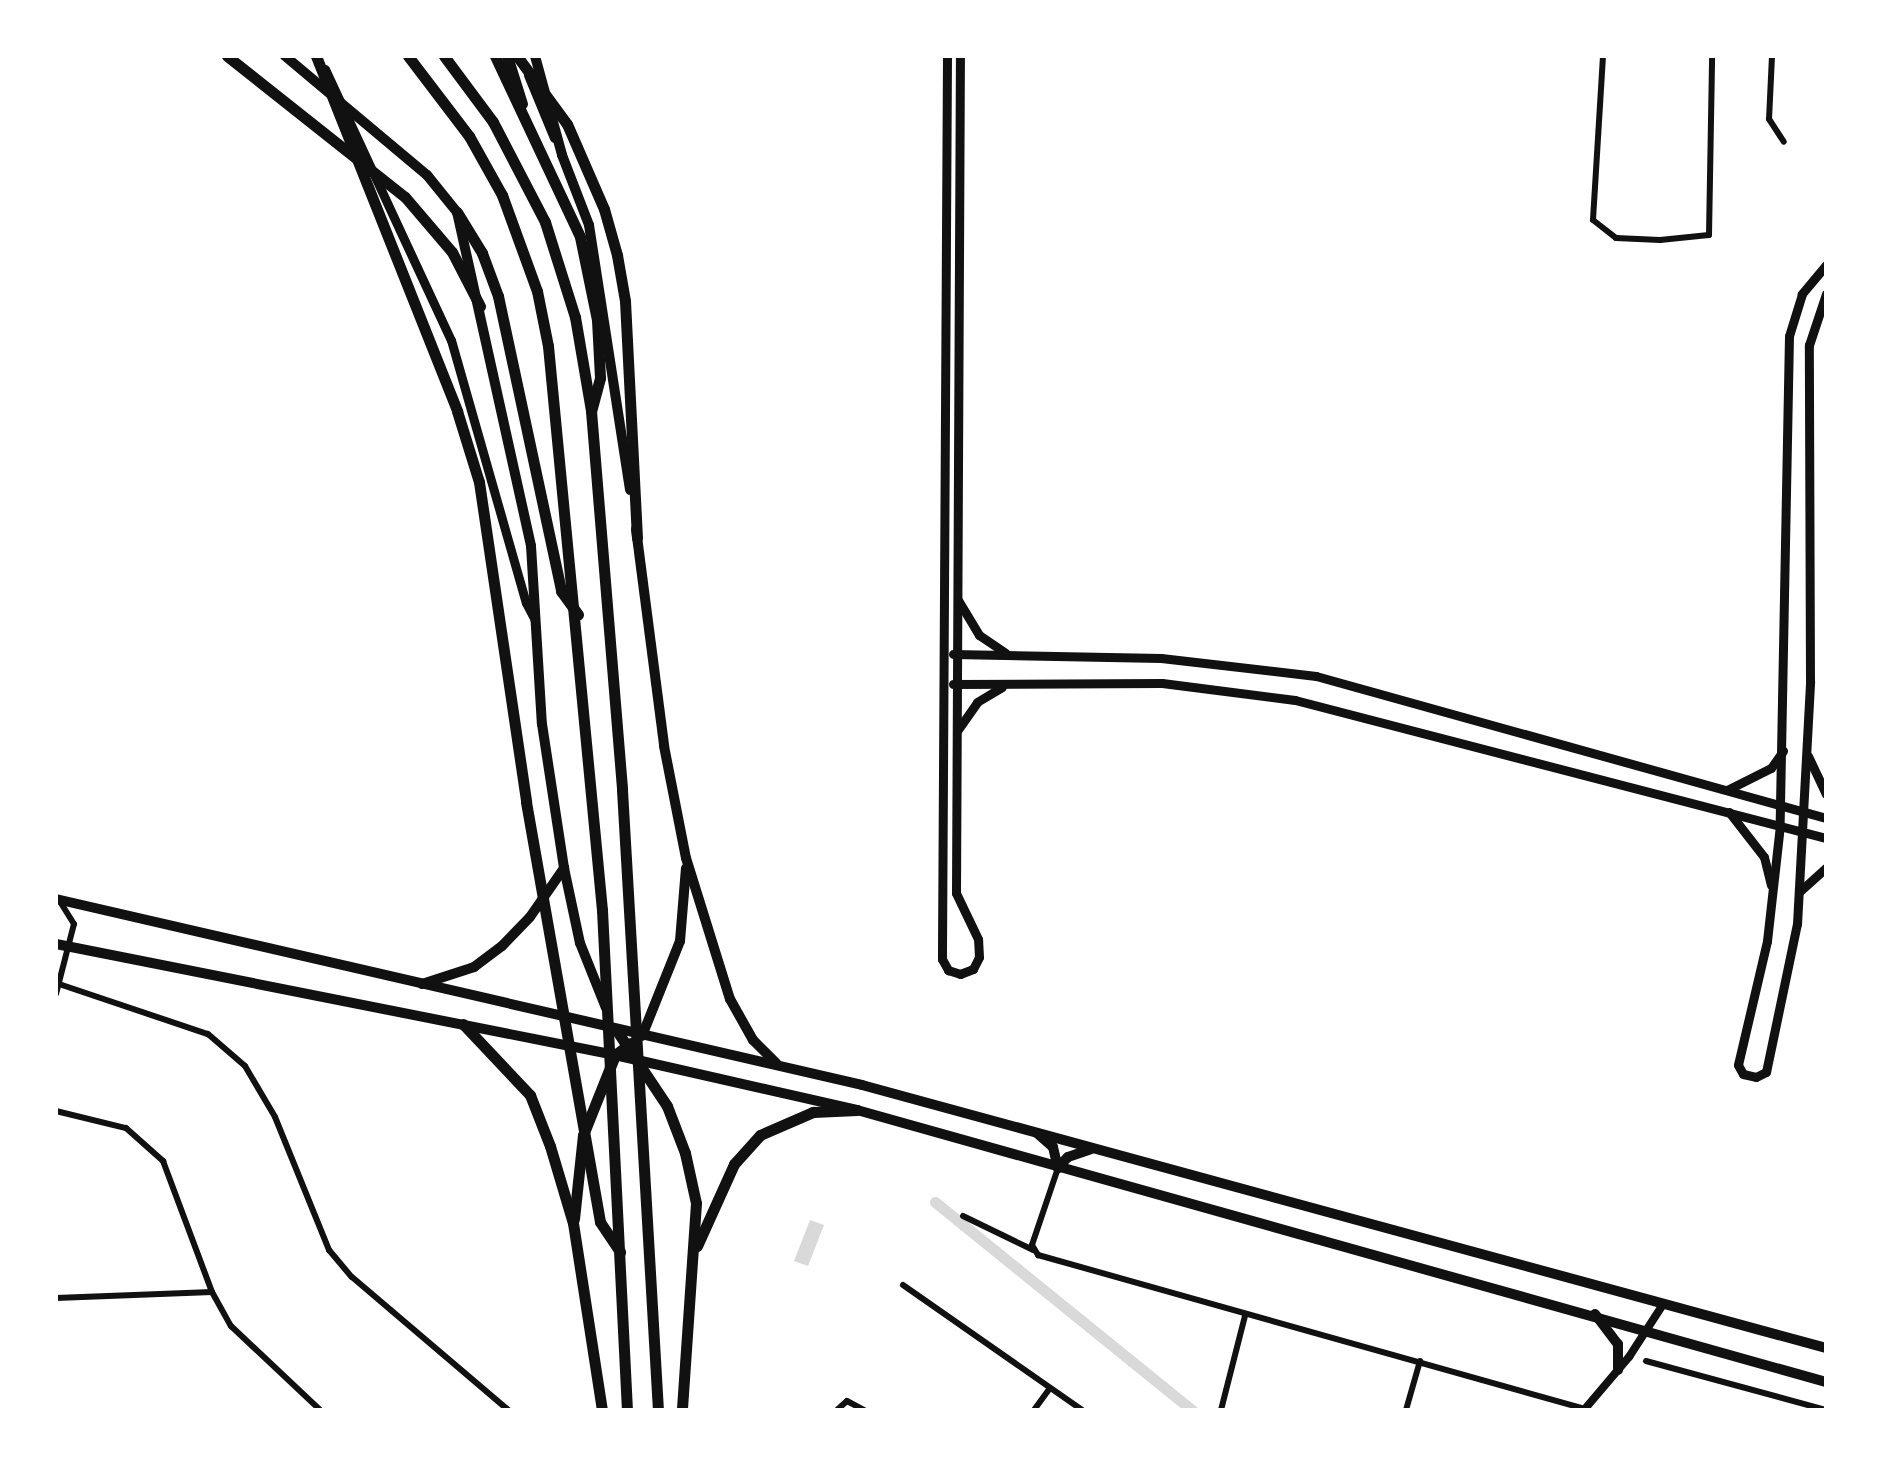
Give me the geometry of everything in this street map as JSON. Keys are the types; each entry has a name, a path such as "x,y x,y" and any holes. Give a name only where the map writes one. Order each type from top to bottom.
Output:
{"highway":[{"path":"227,56 405,197 452,252 480,306"},
{"path":"317,56 457,411 479,482 526,802 600,1222 620,1252"},
{"path":"408,56 482,160 521,240 537,291 548,346 587,714 627,1410"},
{"path":"444,56 493,122 545,222 575,317 591,411 617,711 658,1410"},
{"path":"495,56 571,213 590,282 600,378 591,411"},
{"path":"507,56 523,113"},
{"path":"520,56 567,124 604,209 625,301 637,538"},
{"path":"457,212 482,253 498,296 561,591 578,615"},
{"path":"463,1024 530,1095 573,1223 602,1410"},
{"path":"617,1031 641,1061 667,1106 685,1153 696,1203 682,1410"},
{"path":"573,1223 583,1135 615,1055 642,1036"},
{"path":"694,1255 722,1186 760,1135 786,1119 813,1112 857,1110"}],"main road":[{"path":"285,56 427,175 457,212 531,546 542,724 564,868 580,943 617,1031"},
{"path":"317,56 402,228 471,399 526,603 535,620"},
{"path":"520,56 589,225 637,538 664,746 686,858 730,999 753,1040 778,1064"},
{"path":"535,56 562,155"},
{"path":"947,56 942,959 948,970 960,974 973,969 979,957 978,939 956,893 960,56"},
{"path":"1826,265 1802,294 1791,323 1780,825 1773,892 1738,1065 1743,1074 1756,1077 1766,1072 1784,1001 1799,892 1806,753 1809,345 1826,294"},
{"path":"956,597 979,635 1008,655"},
{"path":"942,654 1216,661 1316,676 1826,818"},
{"path":"942,684 1162,683 1295,700 1826,838"},
{"path":"956,733 977,702 1009,684"},
{"path":"1727,790 1771,768 1783,751"},
{"path":"1806,753 1826,794"},
{"path":"1729,812 1764,857 1773,892"},
{"path":"642,1036 680,941 686,858"},
{"path":"419,985 474,967 502,946 530,917 564,868"},
{"path":"1799,892 1826,868"},
{"path":"57,900 617,1031 778,1064 1029,1129 1662,1306 1826,1348"},
{"path":"56,944 615,1055 857,1110 1058,1168 1648,1328 1826,1382"},
{"path":"1029,1129 1053,1147 1058,1168"},
{"path":"1058,1168 1068,1157 1097,1148"},
{"path":"1595,1314 1618,1344 1618,1370"}],"street":[{"path":"1603,56 1593,207 1597,228 1630,239 1709,235 1712,56"},
{"path":"1772,56 1769,119 1784,142"},
{"path":"56,994 74,924 57,900"},
{"path":"59,984 208,1034 245,1066 275,1117 329,1250 352,1277 508,1410"},
{"path":"56,1111 126,1128 163,1161 212,1292 244,1343 320,1410"},
{"path":"1033,1250 1058,1168"},
{"path":"963,1216 1033,1250 1245,1316 1420,1361 1584,1410 1618,1370 1662,1306"},
{"path":"903,1285 1082,1410"},
{"path":"56,1298 212,1292"},
{"path":"1221,1410 1245,1316"},
{"path":"1406,1410 1420,1361"},
{"path":"1646,1361 1826,1410"},
{"path":"1034,1410 1049,1389"},
{"path":"837,1410 847,1401 864,1410"}],"shaded area":[{"path":"810,1220 824,1225 808,1266 794,1261"}],"waterway":[{"path":"935,1202 1192,1410"}]}
